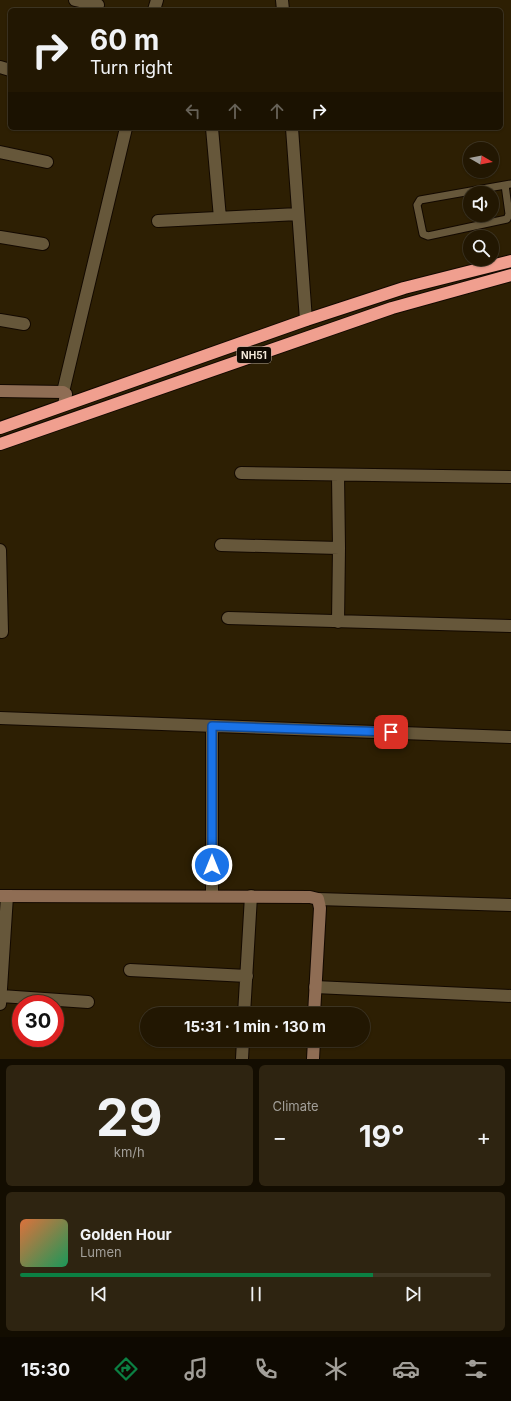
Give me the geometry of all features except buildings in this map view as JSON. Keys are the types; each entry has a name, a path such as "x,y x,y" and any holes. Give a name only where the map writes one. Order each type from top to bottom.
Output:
{"highway":[{"name":"NH51","path":"0,428 306,320 404,288 511,261"},
{"name":"NH51","path":"0,444 392,308 511,275"}],"street":[{"path":"75,0 98,5"},
{"path":"64,405 66,394 63,392 126,130"},
{"path":"212,130 220,218"},
{"path":"292,130 306,320"},
{"path":"0,152 47,162"},
{"path":"158,221 298,214"},
{"path":"0,237 43,244"},
{"path":"0,320 24,324"},
{"path":"0,390 63,392"},
{"path":"241,473 511,477"},
{"path":"338,475 338,622"},
{"path":"221,545 339,548"},
{"path":"0,550 2,632"},
{"path":"228,618 511,626"},
{"path":"0,718 511,737"},
{"path":"212,726 212,896"},
{"path":"88,1002 0,1000 3,896 310,897 318,899 511,906"},
{"path":"244,1007 251,896"},
{"path":"314,1007 320,908 318,899"},
{"path":"130,970 246,976"},
{"path":"315,987 511,996"},
{"path":"242,1059 243,1047"},
{"path":"313,1059 314,1047"}],"lane":[{"path":"508,184 509,214 507,219 428,236 423,234 417,205 420,200 508,184"}],"route":[{"path":"212,865 212,726 391,732"}]}
